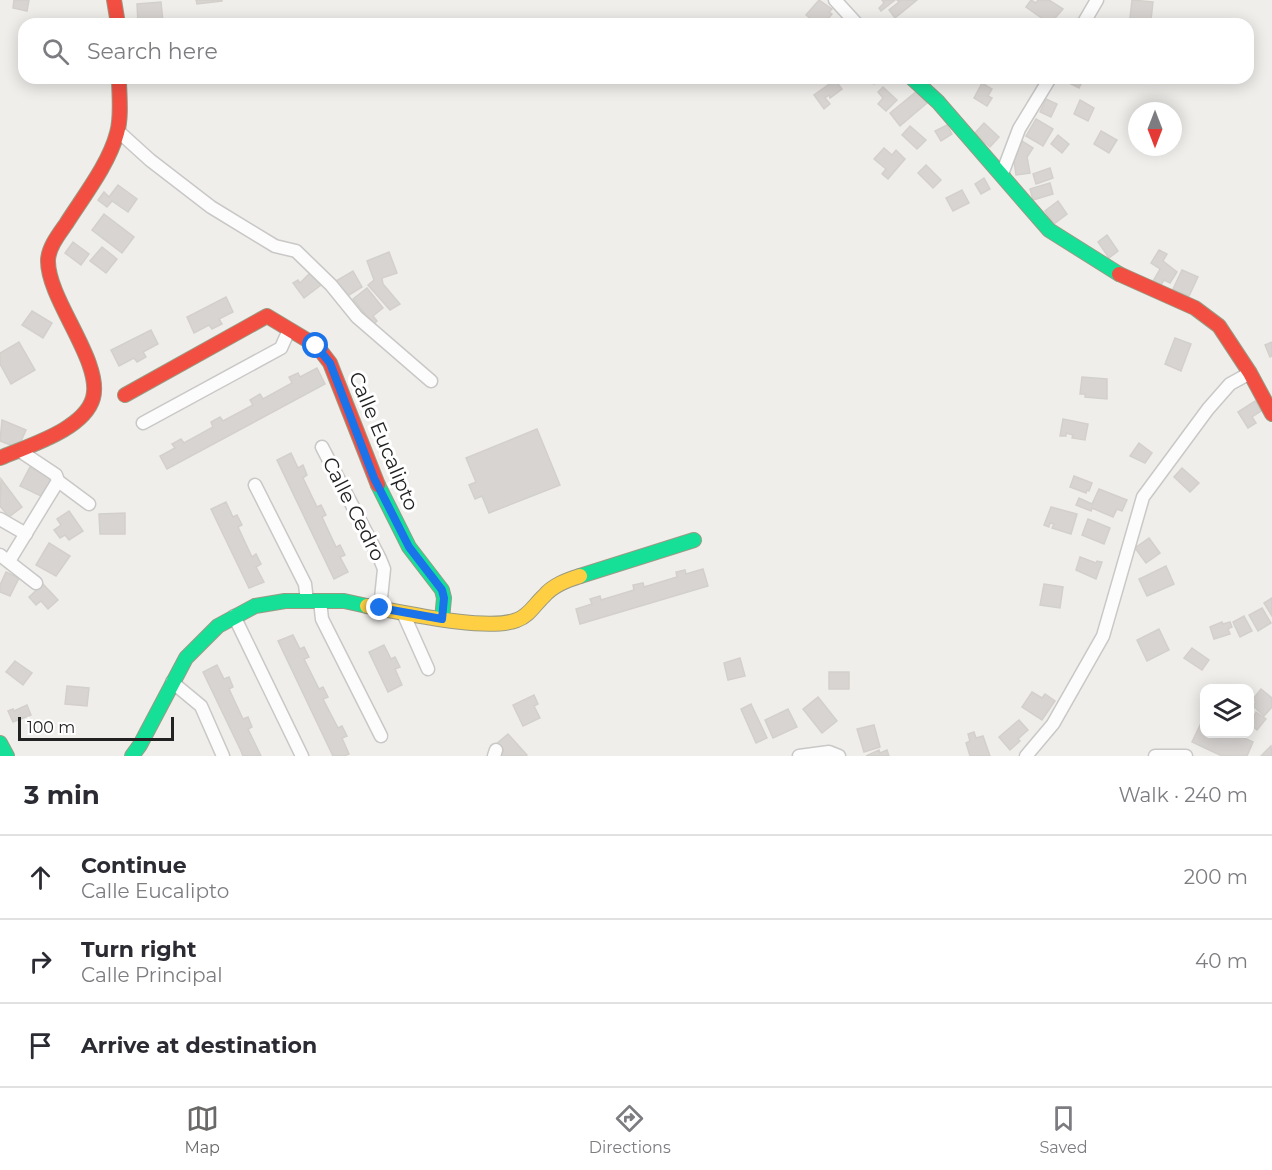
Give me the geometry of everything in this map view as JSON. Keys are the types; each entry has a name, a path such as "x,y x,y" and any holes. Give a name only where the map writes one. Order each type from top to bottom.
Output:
{"street":[{"path":"114,0 117,18"},
{"path":"835,0 852,18"},
{"path":"1086,18 1097,0"},
{"path":"0,458 20,451 73,424 93,399 95,379 54,283 48,260 54,242 100,170 118,131 119,84"},
{"path":"918,84 938,102 1049,230 1116,272 1195,308 1219,326 1250,373 1272,414"},
{"path":"1002,174 1020,129 1046,84"},
{"path":"118,131 150,160 211,207 275,246 296,251 331,285 357,317 431,381"},
{"name":"Calle Eucalipto","path":"125,395 267,316 316,346 330,363 374,478 409,547 442,590 444,598 442,619"},
{"path":"143,423 281,348 290,330"},
{"path":"1026,756 1053,724 1103,636 1143,497 1208,409 1230,384 1250,373"},
{"name":"Calle Cedro","path":"322,447 384,569 380,608"},
{"path":"20,451 56,475 58,480 89,504"},
{"path":"36,583 4,558 26,534 58,480"},
{"path":"255,485 381,736"},
{"path":"0,519 26,534"},
{"path":"132,756 145,737 186,658 218,626 255,606 285,602 344,602 442,619 500,625 519,620 531,611 545,594 564,581 694,540"},
{"path":"403,613 428,669"},
{"path":"234,616 302,756"},
{"path":"172,682 201,706 223,756"},
{"path":"0,743 7,756"},
{"path":"799,756 829,752 839,756"},
{"path":"1155,756 1186,756"}],"building":[{"path":"14,0 29,0 27,11 13,8"},
{"path":"196,0 222,0 222,1 197,4"},
{"path":"819,0 832,9 829,12 832,14 829,18 810,18 806,15"},
{"path":"882,0 895,0 881,11 879,8 884,3"},
{"path":"897,0 917,0 895,18 889,10 899,2"},
{"path":"1031,0 1036,3 1038,0 1049,0 1063,9 1055,18 1042,18 1026,7"},
{"path":"1132,0 1153,2 1151,18 1130,18"},
{"path":"161,2 163,18 138,18 137,4"},
{"path":"829,84 838,84 842,89 830,98 829,95 825,98 830,104 824,109 814,95"},
{"path":"981,84 992,89 988,96 992,98 987,106 974,98"},
{"path":"883,87 897,100 886,111 878,104 883,98 878,92"},
{"path":"917,91 927,103 900,126 890,113"},
{"path":"1046,99 1057,104 1051,117 1040,112"},
{"path":"1080,100 1094,108 1088,121 1074,114"},
{"path":"1036,119 1053,129 1043,146 1026,136"},
{"path":"984,123 999,137 990,147 975,133"},
{"path":"947,125 952,134 941,141 935,131"},
{"path":"910,126 926,140 917,149 902,135"},
{"path":"1101,131 1117,140 1109,153 1094,144"},
{"path":"1058,135 1069,144 1062,153 1051,144"},
{"path":"1022,141 1033,148 1027,157 1030,173 1016,175 1014,161"},
{"path":"884,148 892,155 896,150 905,159 888,179 882,174 886,169 874,159"},
{"path":"926,165 941,180 933,188 918,173"},
{"path":"1050,168 1053,178 1036,184 1033,174"},
{"path":"984,178 990,189 981,194 975,184"},
{"path":"1050,183 1053,194 1033,200 1030,189"},
{"path":"118,185 137,199 128,212 112,201 107,207 98,200 104,192 109,197"},
{"path":"962,190 969,203 953,211 946,198"},
{"path":"1058,201 1067,214 1054,224 1045,211"},
{"path":"104,214 134,237 122,253 92,230"},
{"path":"1107,235 1118,251 1109,258 1098,242"},
{"path":"73,242 89,254 81,265 65,253"},
{"path":"102,247 117,259 106,273 90,261"},
{"path":"1159,250 1167,254 1163,261 1177,272 1170,283 1164,280 1159,288 1152,283 1160,269 1151,263"},
{"path":"389,252 397,273 382,278 383,284 400,304 390,310 368,285 374,280 367,261"},
{"path":"313,270 321,285 304,298 293,283 298,280 300,283"},
{"path":"1182,270 1198,277 1189,296 1173,289"},
{"path":"353,271 362,287 346,297 336,281"},
{"path":"367,288 383,308 373,316 377,321 372,326 353,299"},
{"path":"226,297 233,312 219,319 222,324 212,329 209,325 194,333 187,317"},
{"path":"32,311 52,323 43,338 22,325"},
{"path":"151,330 158,344 143,352 146,357 137,362 134,358 119,366 111,350"},
{"path":"1175,338 1191,344 1181,371 1165,364"},
{"path":"19,342 35,370 11,384 0,364 0,353"},
{"path":"1272,342 1272,356 1270,357 1265,345"},
{"path":"317,368 325,384 167,469 160,456 175,448 172,444 181,439 184,443 213,427 211,422 220,417 223,421 253,405 250,400 260,394 263,399 292,383 289,377 298,373 300,377"},
{"path":"1082,377 1107,379 1107,399 1085,397 1085,394 1080,394"},
{"path":"1255,401 1261,411 1252,417 1256,423 1248,428 1238,412"},
{"path":"1063,419 1088,424 1085,440 1072,438 1073,435 1066,433 1066,436 1060,436"},
{"path":"2,420 26,430 18,448 0,441"},
{"path":"537,429 560,485 489,513 482,496 475,499 469,485 476,482 466,458"},
{"path":"1139,443 1152,453 1145,463 1130,456"},
{"path":"291,453 298,468 303,465 307,475 303,478 317,507 321,505 326,515 322,517 336,547 340,545 345,555 340,557 348,572 334,579 277,460"},
{"path":"30,467 54,479 45,498 20,486"},
{"path":"1182,468 1199,483 1190,492 1174,477"},
{"path":"1074,476 1092,483 1089,491 1087,490 1086,493 1070,487"},
{"path":"1,479 22,507 9,517 0,506"},
{"path":"1099,489 1127,500 1122,511 1117,509 1113,517 1092,508 1091,511 1076,505 1079,498 1092,504"},
{"path":"226,502 233,517 237,515 242,525 238,527 252,557 256,554 261,564 256,567 264,582 249,588 211,509"},
{"path":"1051,507 1077,514 1071,534 1052,528 1054,524 1050,523 1049,527 1044,525"},
{"path":"69,511 83,531 69,540 65,535 60,538 54,530 61,525 57,519"},
{"path":"125,513 125,534 100,534 99,514"},
{"path":"1088,519 1110,528 1104,544 1082,535"},
{"path":"1149,538 1160,553 1146,563 1135,548"},
{"path":"49,543 70,556 56,576 36,565"},
{"path":"1080,557 1096,563 1097,561 1102,562 1096,579 1076,570"},
{"path":"1166,566 1174,584 1147,596 1139,579"},
{"path":"703,569 708,586 580,624 576,609 592,604 590,599 600,596 601,600 634,590 633,585 643,583 644,587 677,577 676,572 685,570 686,574"},
{"path":"6,572 19,578 10,596 0,592 0,585"},
{"path":"43,584 58,600 48,609 41,601 36,605 29,597"},
{"path":"1044,584 1063,587 1060,608 1040,605"},
{"path":"1272,598 1272,616 1264,603"},
{"path":"1262,608 1271,623 1258,631 1249,615"},
{"path":"1244,616 1252,631 1240,637 1233,622"},
{"path":"1222,622 1223,624 1230,622 1232,627 1228,629 1230,634 1214,639 1210,627"},
{"path":"1159,629 1169,650 1147,661 1137,640"},
{"path":"293,635 300,649 304,647 309,657 304,659 319,689 323,687 328,697 323,699 338,728 342,726 347,736 342,738 349,754 333,756 278,641"},
{"path":"384,645 391,659 395,657 400,667 395,669 402,685 388,692 369,652"},
{"path":"1192,648 1209,660 1202,670 1184,658"},
{"path":"740,658 745,676 728,680 724,663"},
{"path":"15,661 32,673 23,685 6,672"},
{"path":"217,665 224,679 229,677 233,687 229,689 243,719 248,717 252,727 248,729 261,756 243,756 203,672"},
{"path":"829,672 849,672 849,689 829,689"},
{"path":"67,686 89,688 87,706 65,704"},
{"path":"1261,689 1272,698 1272,707 1264,716 1254,707 1256,702 1254,698"},
{"path":"1032,692 1042,698 1045,694 1055,701 1042,720 1022,707"},
{"path":"534,695 538,704 534,706 540,718 523,726 513,705"},
{"path":"818,697 837,721 822,733 803,709"},
{"path":"751,704 767,738 756,743 741,709"},
{"path":"27,705 31,715 13,722 8,711 13,709 14,711"},
{"path":"788,709 797,727 773,738 765,720"},
{"path":"1256,712 1266,719 1257,730 1254,727"},
{"path":"1019,720 1028,730 1010,750 999,737"},
{"path":"874,725 880,747 864,752 857,729"},
{"path":"1200,725 1200,738 1244,738 1253,742 1247,756 1222,756 1192,742"},
{"path":"974,732 976,738 983,736 990,756 970,756 966,743 970,741 968,734"},
{"path":"508,734 526,756 503,756 500,753 503,751 496,744"},
{"path":"1271,746 1272,756 1261,756"},
{"path":"879,750 880,753 887,750 889,756 866,756"}],"traffic: fast":[{"path":"918,84 938,102 1049,230 1119,274"},
{"path":"378,485 409,547 442,590 444,598 442,619"},
{"path":"580,576 694,540"},
{"path":"132,756 186,658 218,626 255,606 285,601 344,601 367,606"},
{"path":"0,743 7,756"}],"traffic: slow":[{"path":"367,606 444,620 486,624 503,623 521,618 552,589 580,576"}],"traffic: jam":[{"path":"114,0 117,18"},
{"path":"0,458 67,428 88,409 93,398 94,383 90,367 56,294 50,277 48,261 54,241 95,180 113,145 119,120 119,84"},
{"path":"1119,274 1195,308 1219,326 1250,373 1272,414"},
{"path":"125,395 267,316 317,346 330,363 378,485"}],"route":[{"path":"316,346 330,363 374,478 409,547 442,590 444,598 442,619 380,608"}]}
